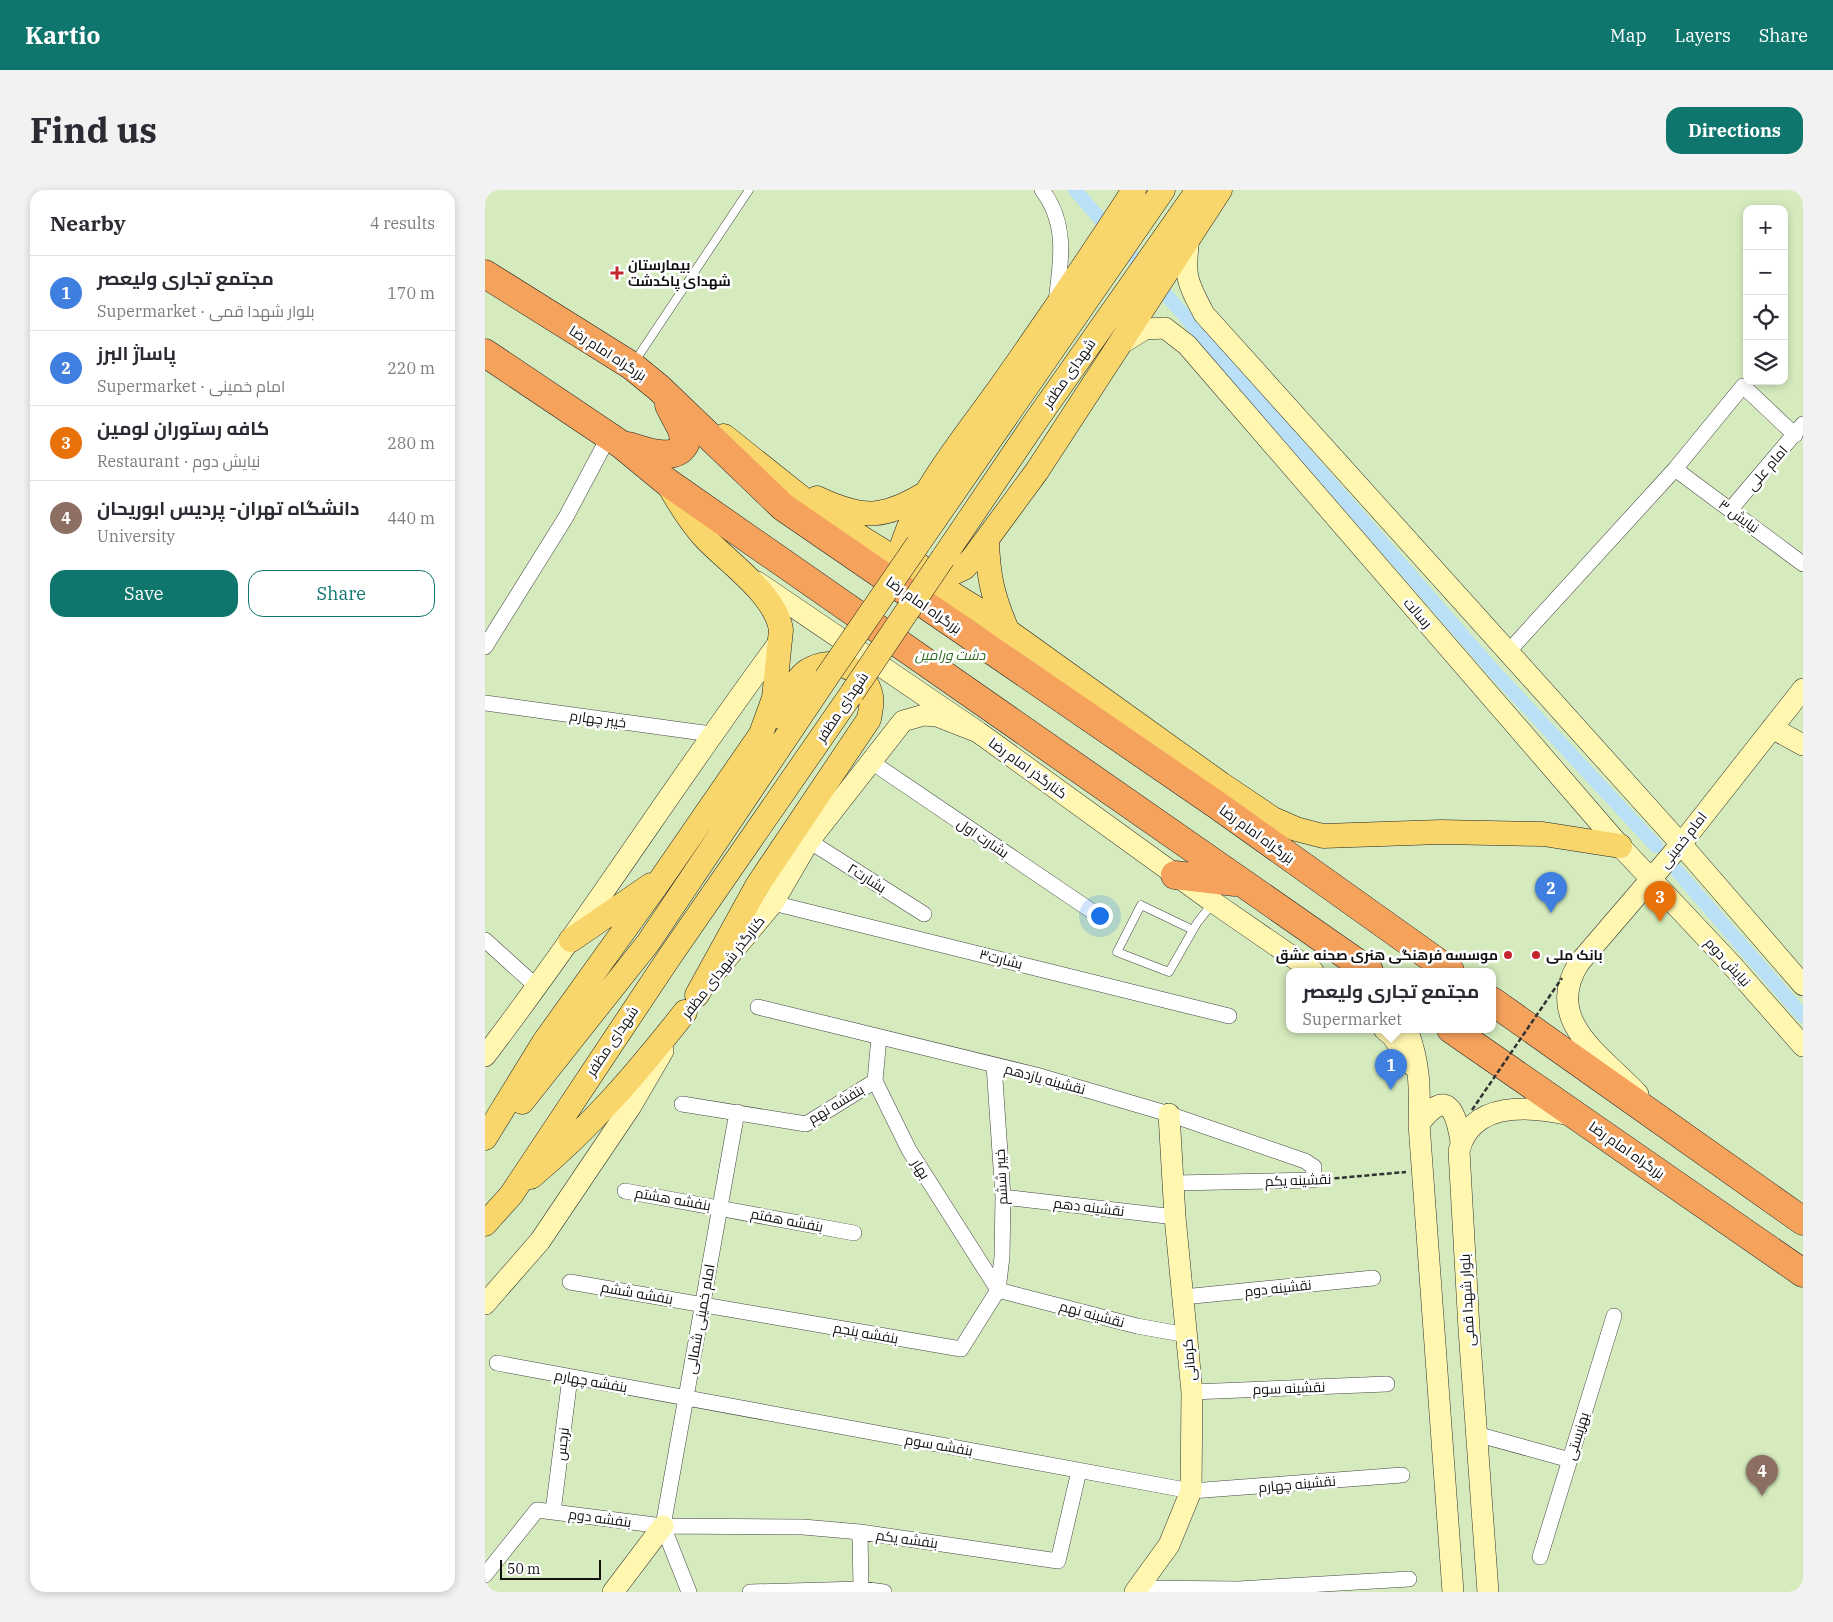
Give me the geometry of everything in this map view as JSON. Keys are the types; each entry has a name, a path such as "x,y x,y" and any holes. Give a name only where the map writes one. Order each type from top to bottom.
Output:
{"highway":[{"name":"بزرگراه امام رضا","path":"485,274 631,366 659,388 783,507 1217,805 1446,968"},
{"path":"485,354 615,440 667,482 1365,968"},
{"path":"615,440 660,454 673,454 682,449 685,444 682,430 659,388"},
{"path":"1175,875 1239,882"},
{"path":"1496,1004 1803,1220"},
{"name":"بزرگراه امام رضا","path":"1457,1033 1803,1272"}],"main road":[{"name":"شهدای مظفر","path":"485,1148 648,943 826,678 1163,190"},
{"name":"شهدای مظفر","path":"485,1224 511,1195 652,982 1127,292 1176,245 1198,190"},
{"path":"1132,194 1055,310 952,454 909,524 902,546 910,558 925,570 949,574 964,568 987,540 1037,471 1138,318 1176,245 1221,190"},
{"path":"1176,245 1186,264 1188,284 1204,314 1681,844 1803,985"},
{"name":"رسالت","path":"1119,345 1145,329 1165,328 1187,345 1620,846 1652,879"},
{"path":"659,388 785,483 818,511 977,609 1228,788 1273,818 1296,829 1323,836 1441,832 1543,834 1620,846"},
{"path":"667,482 681,509 705,539 740,570 769,603 779,620 774,698 761,734"},
{"path":"785,483 827,503 861,513 887,513 907,505 929,491"},
{"path":"987,540 988,572 996,604 1008,632"},
{"name":"کنارگذر امام رضا","path":"740,570 978,732 1175,875 1309,968"},
{"path":"485,1056 571,940 711,734 779,641"},
{"path":"485,1138 544,1042 661,879 806,671 825,663 849,666 862,675 872,696 869,719 757,886 691,1003 632,1079 574,1141 511,1195"},
{"name":"امام خمینی","path":"1667,1124 1589,1047 1577,1032 1570,1016 1566,996 1570,977 1579,963 1681,844 1772,728 1795,712 1803,689"},
{"name":"کنارگذر شهدای مظفر","path":"485,1304 540,1241 631,1106 691,1003 773,903 809,841 903,721 924,715 937,716 978,732"},
{"path":"1772,728 1803,745"},
{"path":"571,940 626,900 661,879"},
{"name":"نیایش دوم","path":"1652,879 1803,1046"},
{"path":"1389,1033 1420,1075"},
{"path":"1409,1033 1416,1052 1420,1075 1419,1124 1453,1592"},
{"name":"بلوار شهدا قمی","path":"1419,1124 1429,1110 1442,1105 1454,1111 1458,1120 1461,1142 1459,1151 1462,1202 1488,1592"},
{"path":"1461,1142 1472,1125 1482,1117 1501,1111 1524,1107 1545,1109 1580,1118"},
{"name":"کرمانی","path":"1137,1590 1169,1545 1191,1491 1192,1392 1175,1217 1169,1114"},
{"path":"613,1592 663,1526"}],"street":[{"path":"1043,190 1051,201 1061,232 1061,261 1055,310"},
{"path":"1509,652 1675,469 1743,386 1799,436"},
{"name":"امام علی","path":"1730,510 1799,436"},
{"path":"485,647 615,440"},
{"name":"نیایش ۳","path":"1675,469 1803,564"},
{"name":"خیبر چهارم","path":"485,703 711,734"},
{"name":"بشارت اول","path":"870,761 1096,914"},
{"name":"بشارت۲","path":"809,841 925,914"},
{"name":"بشارت۳","path":"773,903 1229,1016"},
{"path":"485,940 537,987"},
{"name":"نقشینه یازدهم","path":"758,1007 994,1065 1169,1114 1305,1161 1314,1167 1313,1180"},
{"path":"875,1081 879,1037"},
{"name":"خیبر ششم","path":"994,1065 1003,1197 999,1290"},
{"name":"بنفشه نهم","path":"682,1104 806,1124 875,1081"},
{"name":"بهار","path":"875,1081 909,1150 999,1290"},
{"name":"امام خمینی شمالی","path":"663,1526 737,1112"},
{"name":"نقشینه یکم","path":"1174,1183 1313,1180"},
{"name":"بنفشه هشتم","path":"625,1191 720,1208"},
{"name":"نقشینه دهم","path":"1003,1197 1175,1217"},
{"name":"بنفشه هفتم","path":"720,1208 853,1233"},
{"name":"نقشینه دوم","path":"1183,1297 1373,1278"},
{"name":"بنفشه ششم","path":"571,1282 703,1304"},
{"name":"بنفشه پنجم","path":"703,1304 961,1349 999,1290"},
{"name":"نقشینه نهم","path":"999,1290 1137,1326 1187,1335"},
{"name":"بهزیستی","path":"1540,1557 1614,1316"},
{"name":"بنفشه چهارم","path":"497,1364 686,1398"},
{"name":"نرجس","path":"553,1512 571,1377"},
{"name":"نقشینه سوم","path":"1192,1392 1387,1384"},
{"name":"بنفشه سوم","path":"686,1398 1191,1491"},
{"path":"1477,1434 1570,1460"},
{"name":"بنفشه یکم","path":"663,1526 803,1527 861,1532 1058,1561 1079,1471"},
{"name":"نقشینه چهارم","path":"1191,1491 1402,1475"},
{"name":"بنفشه دوم","path":"485,1576 537,1510 663,1526"},
{"path":"663,1526 689,1592"},
{"path":"861,1532 861,1589"},
{"path":"1137,1590 1238,1589 1409,1579"},
{"path":"750,1592 861,1589 884,1592"}],"lane":[{"path":"631,366 749,190"},
{"path":"1193,930 1141,905 1117,952 1169,972 1193,930 1213,902"}],"path":[{"path":"1472,1110 1562,978"},
{"name":"نقشینه یکم","path":"1313,1180 1423,1171"}],"green space":[{"name":"دشت ورامین","path":"485,190 1803,190 1803,1592 485,1592"}],"waterway":[{"path":"1075,190 1493,670 1656,846"},
{"path":"1677,871 1803,1016"}],"place":[{"name":"بیمارستان شهدای پاکدشت","path":"617,273"},
{"name":"پاساژ البرز","path":"1551,913"},
{"name":"کافه رستوران لومین","path":"1660,922"},
{"name":"موسسه فرهنگی هنری صحنه عشق","path":"1508,955"},
{"name":"بانک ملی","path":"1536,955"},
{"name":"مجتمع تجاری ولیعصر","path":"1391,1090"},
{"name":"دانشگاه تهران- پردیس ابوریحان","path":"1762,1496"}]}
